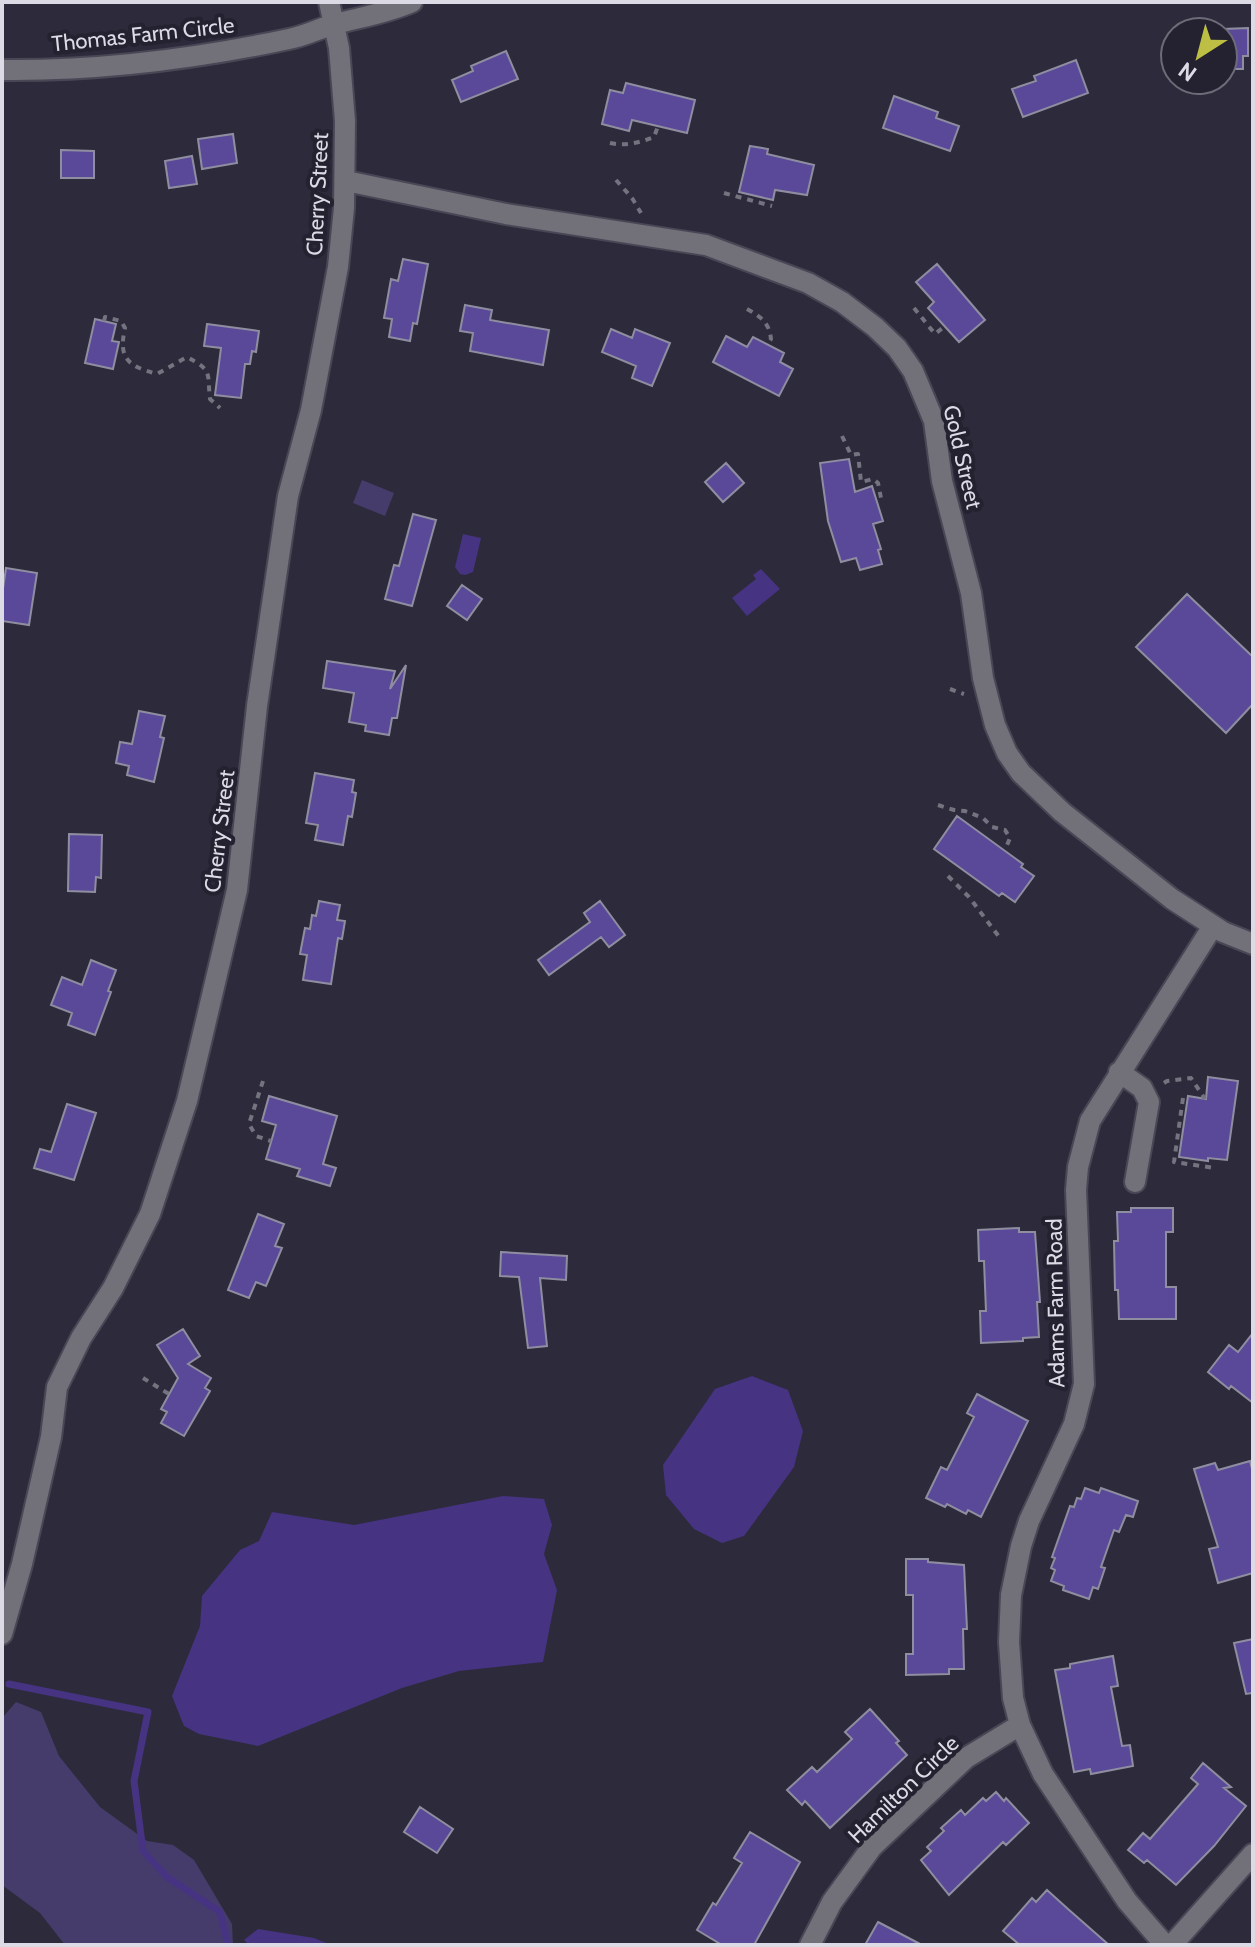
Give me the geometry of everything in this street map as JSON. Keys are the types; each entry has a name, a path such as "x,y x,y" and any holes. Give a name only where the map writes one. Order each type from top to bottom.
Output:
{"street":[{"name":"Cherry Street","path":"2,1634 49,1447 57,1387 81,1338 113,1288 150,1214 187,1101 229,930 243,850 257,706 288,496 305,435 339,252 346,181 345,121 329,2"},
{"name":"Thomas Farm Circle","path":"2,70 172,59 293,38 334,24 378,15 412,2"},
{"name":"Gold Street","path":"346,181 506,214 706,245 808,283 842,302 875,327 897,348 913,371 934,421 942,481 971,593 983,678 995,725 1007,753 1021,773 1062,812 1172,899 1213,926 1253,944"},
{"name":"Adams Farm Road","path":"1165,1945 1108,1875 1043,1774 1020,1725 1013,1698 1009,1642 1011,1595 1029,1521 1081,1404 1085,1360 1076,1190 1078,1167 1090,1121 1213,926"},
{"path":"1119,1072 1142,1088 1149,1102 1135,1182"},
{"name":"Hamilton Circle","path":"810,1945 839,1893 872,1847 966,1758 1020,1725"},
{"path":"1172,1945 1253,1854"}],"path":[{"path":"610,143 621,145 646,140 654,137 658,126"},
{"path":"616,180 644,218"},
{"path":"724,193 772,206"},
{"path":"914,308 935,334 945,326"},
{"path":"747,309 762,317 767,324 771,339 768,344"},
{"path":"104,321 105,317 121,321 125,328 121,345 126,360 138,369 157,374 187,357 205,366 209,372 210,399 220,408"},
{"path":"842,436 851,455 858,454 861,482 873,479 878,483 881,498"},
{"path":"938,805 965,811 983,818 992,827 1005,830 1010,838 1005,850"},
{"path":"987,836 992,827"},
{"path":"948,876 969,897 1000,938"},
{"path":"1149,1102 1167,1081 1191,1078 1205,1099"},
{"path":"263,1081 249,1124 256,1136 271,1141"},
{"path":"1183,1098 1174,1162 1215,1168"},
{"path":"1171,1131 1178,1132"},
{"path":"143,1378 169,1394"}],"shaded area":[{"path":"362,480 394,493 385,516 353,503"},
{"path":"463,534 481,538 473,572 465,575 455,567"},
{"path":"761,569 780,589 747,616 732,598 756,579 753,575"},
{"path":"752,1376 788,1390 803,1431 794,1467 744,1536 722,1543 694,1529 666,1495 663,1465 715,1389"},
{"path":"503,1496 544,1499 552,1525 544,1554 557,1590 543,1662 459,1671 402,1688 258,1746 199,1734 184,1726 172,1696 200,1626 202,1596 240,1550 259,1541 272,1512 354,1525"},
{"path":"16,1702 41,1712 59,1756 100,1807 147,1841 173,1845 194,1860 232,1924 233,1945 65,1945 40,1913 2,1885 2,1718"},
{"path":"258,1929 314,1938 331,1945 249,1945 244,1940"}],"building":[{"path":"1239,28 1248,28 1248,56 1243,56 1243,69 1239,69"},
{"path":"506,51 518,79 461,102 452,80 473,71 471,66"},
{"path":"1076,60 1088,93 1023,117 1012,89 1036,81 1034,76"},
{"path":"626,83 695,100 687,133 632,120 629,131 602,124 610,90 623,93"},
{"path":"894,96 938,112 936,118 959,126 950,151 883,128"},
{"path":"233,134 237,163 202,169 198,139"},
{"path":"750,146 768,149 767,154 814,165 807,195 775,190 773,200 739,192"},
{"path":"61,150 94,151 94,178 61,178"},
{"path":"192,156 197,184 169,188 165,161"},
{"path":"403,259 428,264 417,324 413,323 410,341 389,337 392,319 384,318 391,279 398,281"},
{"path":"937,264 985,320 959,342 928,308 934,302 916,282"},
{"path":"465,305 492,310 490,320 549,330 543,365 470,351 473,333 460,331"},
{"path":"95,319 116,324 112,341 119,342 113,369 85,363"},
{"path":"207,324 259,331 256,352 252,351 250,364 245,364 241,398 215,395 221,348 204,346"},
{"path":"611,329 632,338 635,329 670,343 652,386 632,378 636,366 602,352"},
{"path":"726,336 747,347 753,337 784,353 780,362 793,369 779,396 713,362"},
{"path":"849,459 855,492 872,486 883,521 873,524 882,564 860,570 856,558 841,562 828,521 820,463"},
{"path":"726,463 744,483 723,502 705,482"},
{"path":"413,514 436,520 412,606 385,599 394,565 399,566"},
{"path":"6,568 37,573 29,625 2,621"},
{"path":"462,585 482,599 467,620 447,606"},
{"path":"1187,594 1253,657 1253,704 1226,733 1136,647"},
{"path":"327,661 395,671 390,689 406,665 397,718 392,718 389,735 365,731 366,725 349,722 354,693 323,688"},
{"path":"139,711 165,716 160,737 164,738 154,782 127,775 129,766 116,763 120,742 132,744"},
{"path":"315,773 354,780 352,792 356,793 352,817 348,816 343,845 315,840 318,825 306,823"},
{"path":"957,816 1023,864 1021,867 1034,876 1015,902 1002,893 999,896 934,849"},
{"path":"69,834 102,835 101,878 96,877 95,892 68,891"},
{"path":"319,901 340,905 337,920 345,921 342,939 338,938 331,984 303,980 307,955 300,954 305,928 310,929"},
{"path":"600,901 625,935 609,947 601,937 549,975 538,960 590,922 584,913"},
{"path":"91,960 116,970 95,1035 68,1025 72,1013 51,1005 62,977 82,985"},
{"path":"1208,1077 1238,1081 1227,1160 1179,1157 1188,1096 1206,1099"},
{"path":"269,1096 337,1116 323,1164 336,1168 330,1186 297,1176 300,1169 266,1159 276,1125 262,1121"},
{"path":"67,1104 96,1113 74,1180 34,1168 40,1149 51,1152"},
{"path":"1131,1208 1173,1208 1173,1232 1166,1232 1166,1287 1176,1287 1176,1319 1119,1319 1114,1241 1118,1241 1117,1212 1131,1212"},
{"path":"258,1214 284,1224 275,1246 282,1248 266,1286 256,1282 249,1298 228,1290"},
{"path":"1019,1228 1019,1232 1035,1232 1039,1337 981,1343 980,1311 986,1311 984,1261 979,1261 978,1230"},
{"path":"501,1252 567,1256 566,1280 540,1278 547,1346 528,1348 519,1277 500,1276"},
{"path":"183,1329 200,1356 188,1364 211,1378 205,1388 210,1391 184,1436 161,1423 167,1412 161,1409 178,1378 157,1345"},
{"path":"1253,1333 1253,1403 1208,1372 1229,1345 1238,1352"},
{"path":"977,1394 1028,1421 981,1517 926,1498 941,1467 947,1470 974,1417 967,1413"},
{"path":"1250,1461 1253,1473 1253,1573 1218,1583 1209,1549 1218,1547 1194,1469 1215,1463 1218,1470"},
{"path":"1085,1488 1099,1493 1101,1488 1138,1501 1133,1517 1126,1515 1119,1532 1114,1530 1101,1567 1105,1568 1098,1589 1093,1587 1089,1599 1063,1590 1064,1586 1051,1581 1055,1570 1051,1568 1055,1558 1052,1557 1070,1506 1074,1507 1077,1498 1081,1499"},
{"path":"906,1559 964,1565 967,1629 963,1629 964,1669 949,1669 949,1674 906,1675 906,1654 913,1654 913,1595 906,1595"},
{"path":"1253,1639 1253,1693 1246,1694 1234,1643"},
{"path":"1113,1656 1118,1686 1111,1687 1122,1746 1130,1745 1133,1766 1091,1774 1090,1769 1074,1772 1055,1670"},
{"path":"870,1709 899,1741 896,1743 907,1755 830,1828 805,1801 802,1805 787,1790 812,1767 817,1772 852,1739 845,1732"},
{"path":"1203,1763 1231,1787 1224,1788 1246,1806 1214,1846 1176,1885 1147,1860 1144,1863 1128,1850 1143,1833 1150,1839 1198,1784 1191,1778"},
{"path":"996,1792 1004,1801 1006,1798 1029,1823 1006,1845 1003,1842 949,1895 921,1860 931,1851 927,1847 944,1831 941,1828 961,1810 965,1815 983,1798 986,1801"},
{"path":"420,1807 453,1829 437,1853 404,1832"},
{"path":"750,1832 800,1862 754,1945 722,1945 697,1930 742,1863 734,1858"},
{"path":"1047,1890 1109,1945 1020,1945 1003,1931 1032,1898 1036,1902"},
{"path":"878,1922 922,1945 865,1945"}],"waterway":[{"path":"9,1684 148,1712 134,1781 143,1851 167,1877 220,1912 228,1945"}]}
